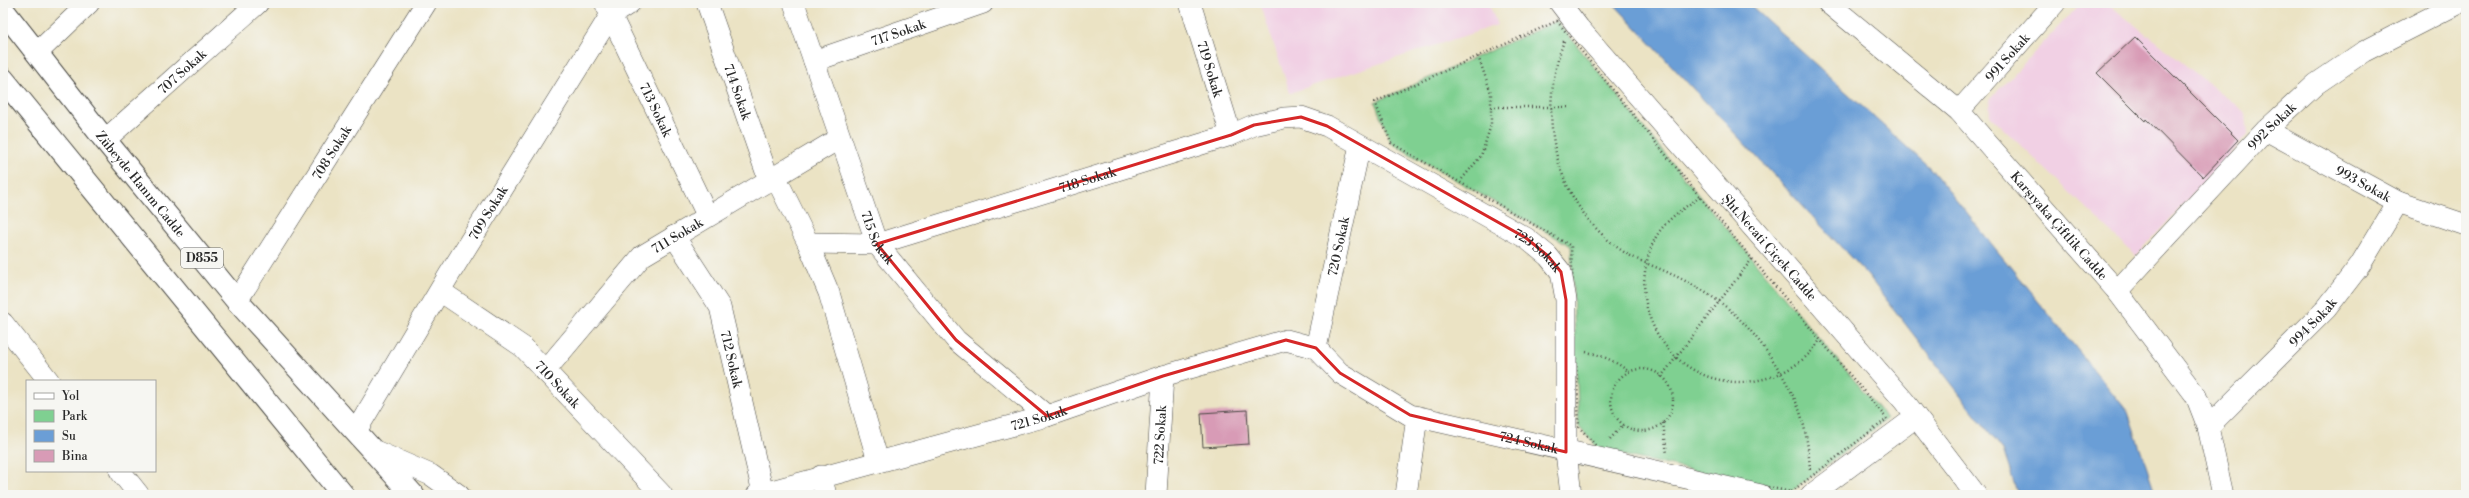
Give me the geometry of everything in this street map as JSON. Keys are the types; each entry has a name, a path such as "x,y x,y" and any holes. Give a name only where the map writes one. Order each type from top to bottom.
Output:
{"highway":[{"name":"Zübeyde Hanım Cadde","path":"3,10 105,140 237,301 413,495"},
{"name":"D855","path":"3,79 343,495"}],"street":[{"path":"37,53 90,3"},
{"name":"707 Sokak","path":"105,140 258,3"},
{"name":"708 Sokak","path":"237,301 426,3"},
{"name":"709 Sokak","path":"356,431 608,10 630,3"},
{"name":"714 Sokak","path":"708,3 772,178 808,243 829,293 878,461"},
{"name":"715 Sokak","path":"794,3 877,244 956,340 1047,416"},
{"name":"717 Sokak","path":"814,61 983,3"},
{"name":"719 Sokak","path":"1190,3 1231,136"},
{"name":"Şht.Necati Çiçek Cadde","path":"1560,3 1578,28 1916,417 1976,495"},
{"name":"Karşıyaka Çiftlik Cadde","path":"1828,3 1959,111 2117,291 2196,396 2208,427 2223,495"},
{"name":"991 Sokak","path":"1959,111 2055,3"},
{"name":"992 Sokak","path":"2117,291 2266,130 2316,84 2362,52 2459,3"},
{"name":"713 Sokak","path":"608,10 707,215"},
{"name":"718 Sokak","path":"808,243 877,244 1231,136 1254,125 1301,117 1327,126 1360,146"},
{"name":"993 Sokak","path":"2266,130 2398,202 2466,225"},
{"name":"711 Sokak","path":"545,371 642,256 707,215 840,138"},
{"name":"723 Sokak","path":"1360,146 1454,189 1526,238 1548,256 1561,272 1565,293 1571,349 1566,452 1570,495"},
{"name":"720 Sokak","path":"1316,348 1360,146"},
{"name":"994 Sokak","path":"2208,427 2326,309 2360,265 2398,202"},
{"name":"712 Sokak","path":"674,236 720,307 760,494"},
{"name":"710 Sokak","path":"440,291 523,347 662,495"},
{"path":"3,323 48,380"},
{"name":"721 Sokak","path":"760,494 823,486 878,461 1047,416 1163,376 1286,340 1316,348"},
{"name":"724 Sokak","path":"1316,348 1340,373 1416,417 1761,495"},
{"name":"722 Sokak","path":"1156,495 1163,376"},
{"path":"1406,495 1416,417"},
{"path":"1811,486 1916,417"},
{"path":"372,450 430,475 459,495"},
{"path":"121,472 139,495"}],"path":[{"path":"1557,21 1700,197 1887,419 1811,486 1791,492 1600,450 1579,427 1571,349 1571,246 1454,189 1391,143 1375,102 1478,56 1557,21"},
{"path":"1567,33 1556,62 1551,88 1551,107 1555,150 1562,175 1573,199 1609,241 1647,264 1672,274 1719,301 1757,340 1780,373 1800,411 1805,433 1811,486"},
{"path":"1454,189 1481,156 1491,125 1491,93 1478,56"},
{"path":"1491,107 1571,107"},
{"path":"1700,197 1673,216 1654,242 1644,272 1645,303 1655,332 1676,358 1700,374 1730,382 1761,381 1790,370 1814,350 1820,340"},
{"path":"1661,377 1752,259"},
{"path":"1571,349 1597,354 1621,366 1629,372"},
{"path":"1648,370 1661,377 1670,388 1672,397 1672,407 1663,423 1644,431 1633,430 1623,425 1616,417 1612,407 1611,397 1614,387 1621,378 1629,372 1648,370"},
{"path":"1663,423 1667,456 1665,464"},
{"path":"1600,450 1623,425"}],"highlighted area":[{"path":"1301,117 1327,126 1526,238 1548,256 1561,272 1566,300 1566,452 1410,415 1340,373 1316,348 1286,340 1163,376 1047,416 956,340 877,244 1231,135 1254,125"}],"shaded area":[{"path":"1260,3 1489,3 1497,25 1290,93"},
{"path":"2081,3 2107,3 2246,113 2248,134 2136,256 1990,116 1989,100"}],"green space":[{"path":"1557,21 1700,197 1887,419 1791,492 1600,450 1579,427 1571,246 1391,143 1375,102"}],"water":[{"path":"1613,3 1748,3 1930,168 2128,412 2156,495 2018,495 2003,450 1868,276"}],"building":[{"path":"2135,37 2238,140 2203,177 2146,119 2145,121 2097,73"},
{"path":"1247,410 1249,444 1203,447 1201,413"}]}
